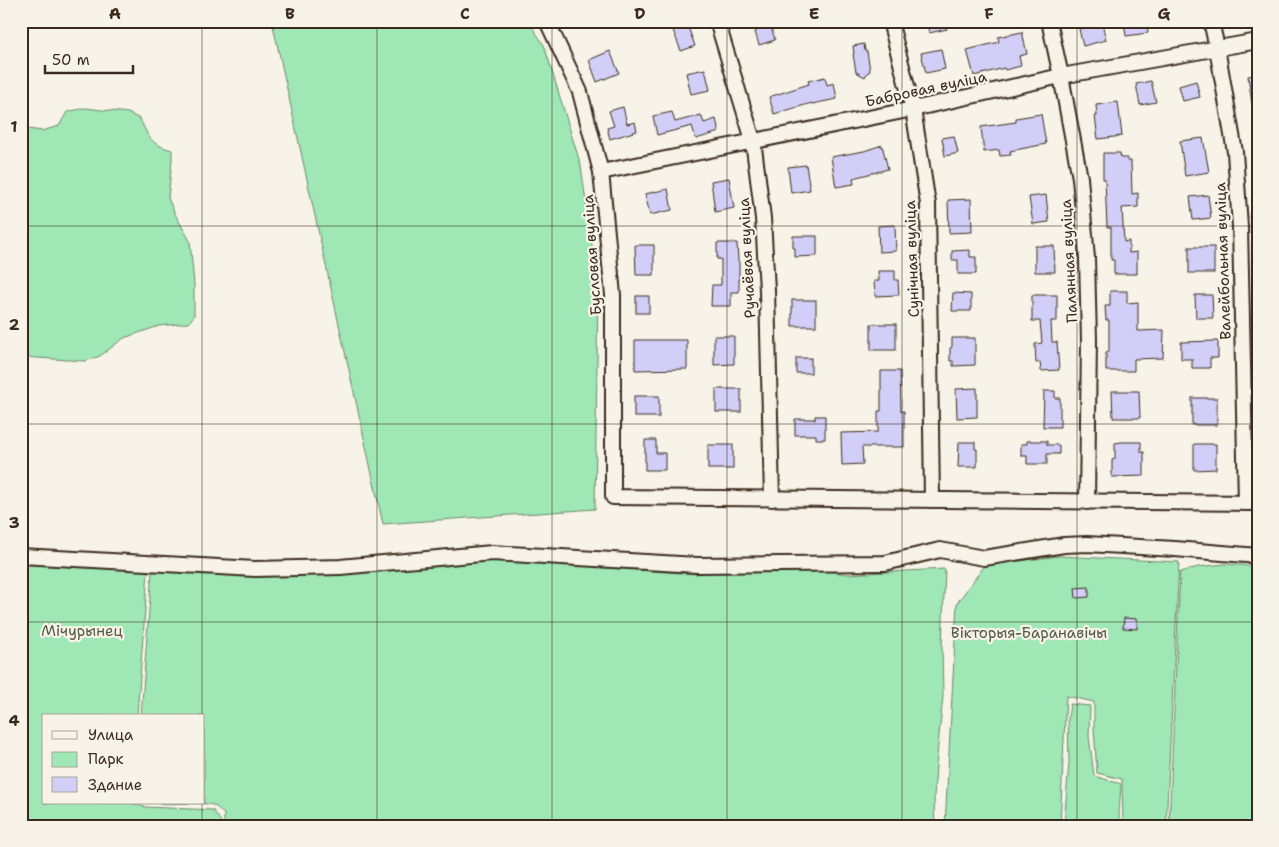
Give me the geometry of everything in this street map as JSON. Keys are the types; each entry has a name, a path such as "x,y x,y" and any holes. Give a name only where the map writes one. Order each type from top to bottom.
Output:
{"street":[{"name":"Бусловая вуліца","path":"547,21 580,92 601,172 613,295 613,497 772,499"},
{"name":"Ручаёвая вуліца","path":"717,21 753,140 763,218 772,499"},
{"name":"Сунічная вуліца","path":"890,21 913,109 928,204 932,500"},
{"name":"Палянная вуліца","path":"1049,21 1080,178 1087,258 1089,341 1086,502"},
{"name":"Валейбольная вуліца","path":"1211,21 1235,152 1252,503"},
{"name":"Бабровая вуліца","path":"601,172 913,109 1061,76 1258,41"},
{"path":"772,499 1252,503"},
{"path":"21,556 255,569 340,567 492,553 697,565 885,563 940,550 984,558 1064,545 1087,544 1258,556"}],"green space":[{"path":"272,21 528,21 544,45 581,166 598,288 595,509 383,524"},
{"path":"85,108 128,113 140,119 148,136 155,143 172,150 168,198 190,241 194,284 194,316 188,323 159,326 124,338 100,356 85,361 21,357 21,128 42,131 59,126 67,112"},
{"name":"Вікторыя-Баранавічы","path":"1059,556 1179,562 1166,826 1123,826 1122,779 1097,773 1094,702 1066,696 1060,826 945,826 957,603 985,565"},
{"path":"492,560 696,574 771,564 848,574 945,569 942,646 943,696 934,797 935,826 224,826 224,814 215,806 204,804 205,714 141,714 152,571 256,576"},
{"name":"Мічурынец","path":"21,564 148,571 137,714 42,714 42,804 135,804 146,807 213,810 221,822 221,826 21,826"},
{"path":"1224,564 1258,568 1258,826 1169,826 1180,572 1198,567"},
{"path":"1070,704 1090,706 1089,736 1094,776 1121,784 1119,815 1121,826 1064,826 1069,762 1068,718"}],"building":[{"path":"769,21 775,40 759,45 755,32 757,31 756,25"},
{"path":"926,21 945,21 947,29 929,33"},
{"path":"1124,21 1146,21 1148,33 1126,36"},
{"path":"1102,23 1106,40 1083,46 1079,29"},
{"path":"687,24 695,46 681,51 673,30"},
{"path":"1022,32 1027,54 1019,56 1021,66 1005,70 1004,68 974,76 967,50 999,42 998,37"},
{"path":"864,44 870,71 865,77 856,72 853,54 853,46"},
{"path":"941,49 945,69 926,73 921,53"},
{"path":"610,51 619,73 597,82 589,60"},
{"path":"705,69 710,90 691,94 686,73"},
{"path":"1257,75 1258,103 1252,104 1248,76"},
{"path":"825,77 827,85 834,83 837,99 812,103 774,114 769,97 809,84 808,81"},
{"path":"1151,81 1156,102 1140,105 1136,84"},
{"path":"1196,81 1200,97 1183,101 1179,86"},
{"path":"1118,102 1122,136 1098,139 1095,116 1097,116 1096,105"},
{"path":"623,107 627,124 635,122 637,131 610,139 607,128 614,126 609,111"},
{"path":"672,112 675,122 701,115 704,123 716,119 719,132 696,139 692,126 657,135 653,116"},
{"path":"1041,114 1046,144 1010,151 1011,155 1000,156 999,150 984,152 981,127 1016,122 1016,118"},
{"path":"954,136 958,153 945,156 942,138"},
{"path":"1203,138 1209,172 1185,176 1180,141"},
{"path":"882,145 888,169 853,178 854,184 836,187 831,157 864,151"},
{"path":"1103,153 1120,153 1121,158 1127,158 1127,161 1131,161 1132,194 1138,193 1138,207 1122,208 1124,242 1129,241 1129,253 1137,252 1137,274 1114,274 1114,260 1111,260 1111,227 1107,227"},
{"path":"806,165 810,190 791,193 788,167"},
{"path":"729,178 734,208 715,212 711,181"},
{"path":"668,189 672,210 650,215 645,194"},
{"path":"1046,195 1049,222 1033,224 1029,197"},
{"path":"1208,195 1211,218 1193,220 1190,197"},
{"path":"971,199 972,232 949,233 948,200"},
{"path":"895,225 896,251 879,252 878,226"},
{"path":"793,236 817,236 817,256 795,257"},
{"path":"717,243 737,243 739,292 731,292 731,306 711,306 712,285 721,285 721,259 717,259"},
{"path":"635,245 654,245 654,275 636,275"},
{"path":"1035,246 1054,246 1055,272 1035,272"},
{"path":"1189,247 1214,247 1214,273 1189,273"},
{"path":"970,250 970,257 976,257 976,274 958,274 958,260 952,260 952,251"},
{"path":"878,271 895,271 899,295 875,296 874,281 879,281"},
{"path":"1110,291 1127,291 1127,303 1138,302 1138,331 1164,330 1163,358 1134,359 1134,371 1106,371 1106,353 1109,352 1109,320 1106,320 1105,306 1110,306"},
{"path":"953,293 971,294 971,311 952,311"},
{"path":"1032,295 1057,295 1057,321 1051,321 1052,342 1057,342 1059,370 1041,371 1040,362 1036,363 1035,344 1042,343 1040,321 1032,321"},
{"path":"1195,295 1212,295 1213,318 1196,318"},
{"path":"636,296 649,296 649,313 636,313"},
{"path":"792,300 816,300 816,326 792,326"},
{"path":"871,324 896,324 896,350 871,350"},
{"path":"714,336 734,336 734,364 714,365"},
{"path":"952,338 975,338 975,365 953,366 953,361 950,361"},
{"path":"635,340 687,340 687,369 635,370"},
{"path":"1218,341 1218,358 1210,358 1210,368 1192,368 1192,359 1181,359 1181,342"},
{"path":"796,358 811,358 811,373 796,373"},
{"path":"881,371 900,371 901,411 904,411 904,447 862,447 863,464 842,465 841,433 878,432 878,411 881,411"},
{"path":"977,388 977,417 957,418 956,389"},
{"path":"716,389 741,389 741,412 716,412"},
{"path":"1044,391 1055,391 1055,398 1060,398 1060,427 1043,427"},
{"path":"1112,391 1139,391 1140,418 1113,418"},
{"path":"634,396 659,396 659,417 634,417"},
{"path":"1192,398 1217,398 1217,425 1192,425"},
{"path":"815,416 825,416 825,439 816,439 816,435 795,435 795,419 815,419"},
{"path":"645,440 656,440 656,453 665,453 665,470 645,470"},
{"path":"1027,441 1047,441 1047,445 1059,445 1059,454 1047,454 1047,464 1027,464 1027,456 1021,456 1021,444 1027,444"},
{"path":"959,442 975,442 977,467 958,467"},
{"path":"1141,442 1141,452 1144,452 1144,476 1112,477 1115,443"},
{"path":"1194,444 1216,444 1216,469 1194,470"},
{"path":"708,445 733,445 733,469 708,469"},
{"path":"1089,587 1089,597 1076,598 1075,588"},
{"path":"1124,618 1137,619 1137,629 1123,628"}]}
